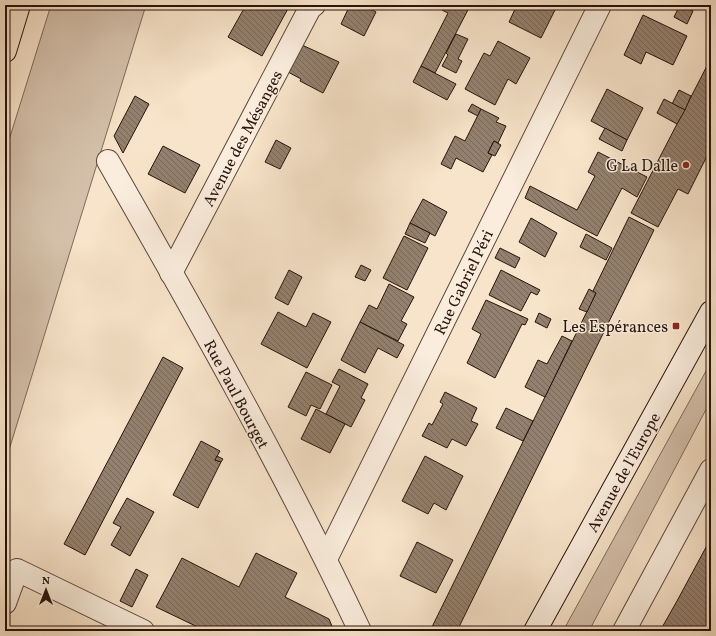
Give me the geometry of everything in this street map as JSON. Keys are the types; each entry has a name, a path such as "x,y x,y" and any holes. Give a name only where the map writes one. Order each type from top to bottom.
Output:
{"highway":[{"path":"5,51 19,5"}],"street":[{"name":"Avenue des Mésanges","path":"172,273 310,8 314,5"},
{"name":"Rue Gabriel Péri","path":"326,559 600,5"},
{"name":"Rue Paul Bourget","path":"108,161 172,273 326,559 360,631"},
{"name":"Avenue de l'Europe","path":"535,631 711,312"},
{"path":"624,631 711,470"},
{"path":"5,603 17,570 143,631"}],"shaded area":[{"path":"51,5 146,5 5,463 5,153"},
{"path":"711,362 711,400 589,631 563,631"}],"building":[{"path":"246,5 290,5 262,56 228,37"},
{"path":"350,5 363,5 376,12 364,36 341,24"},
{"path":"445,5 470,6 435,73 421,66 448,13 442,10"},
{"path":"517,5 557,6 541,38 509,22"},
{"path":"680,5 693,11 687,24 674,17"},
{"path":"643,15 687,36 673,65 646,52 641,64 624,55"},
{"path":"456,34 468,39 458,59 462,61 456,73 442,66 448,55 446,53"},
{"path":"498,41 530,58 516,84 508,79 495,105 465,89 484,53 490,56"},
{"path":"302,45 339,62 323,93 300,81 301,79 288,72"},
{"path":"710,60 711,148 688,194 678,189 658,227 631,213"},
{"path":"421,66 456,84 447,100 413,82"},
{"path":"607,89 643,108 627,140 591,121"},
{"path":"679,90 691,96 685,110 672,104"},
{"path":"135,96 149,104 123,153 114,136"},
{"path":"664,99 685,110 677,124 657,113"},
{"path":"472,104 481,109 478,116 468,111"},
{"path":"481,109 499,118 496,122 506,126 498,143 494,141 488,153 492,155 483,172 456,158 451,169 441,164 455,136 465,141"},
{"path":"605,128 627,140 622,151 599,139"},
{"path":"276,140 291,148 280,169 265,162"},
{"path":"494,141 501,145 495,156 488,153"},
{"path":"163,146 200,165 185,193 148,174"},
{"path":"598,152 647,177 637,197 622,188 597,236 525,198 530,186 577,210 595,176 588,172"},
{"path":"423,199 447,212 435,236 410,223"},
{"path":"629,217 654,230 457,631 430,631 596,293 593,291"},
{"path":"531,218 557,233 545,257 519,242"},
{"path":"410,223 430,233 425,243 405,234"},
{"path":"586,234 612,248 606,260 580,247"},
{"path":"404,236 428,248 407,290 383,278"},
{"path":"500,248 520,258 515,268 495,258"},
{"path":"361,265 371,270 365,281 355,277"},
{"path":"289,270 302,277 288,305 275,298"},
{"path":"501,270 540,290 537,295 531,292 521,311 489,295"},
{"path":"389,284 414,297 401,321 407,324 398,341 360,322 369,305 377,309"},
{"path":"589,289 596,293 587,312 579,309"},
{"path":"486,300 528,319 525,325 522,324 495,378 467,363 481,334 472,329"},
{"path":"278,312 306,327 313,313 331,322 307,368 261,344"},
{"path":"539,313 551,319 547,328 535,322"},
{"path":"360,322 404,345 397,358 378,348 365,373 341,360"},
{"path":"562,336 572,341 545,397 525,387 538,360 547,364"},
{"path":"163,357 183,368 85,555 64,544"},
{"path":"339,369 368,384 361,398 365,400 351,427 326,414 340,386 332,382"},
{"path":"306,372 332,385 320,409 311,405 306,416 288,407"},
{"path":"445,392 477,408 471,421 478,424 466,446 452,439 447,448 422,436 429,423 432,425 443,404 440,402"},
{"path":"506,408 533,421 523,441 496,428"},
{"path":"316,409 345,424 330,453 301,439"},
{"path":"201,441 220,451 215,460 221,462 198,508 173,495"},
{"path":"217,456 223,459 221,462 215,460"},
{"path":"425,456 463,476 446,510 434,503 428,514 402,501"},
{"path":"127,498 154,512 130,556 111,545 121,527 113,523"},
{"path":"711,538 711,631 660,631 677,601"},
{"path":"417,542 453,560 436,593 400,576"},
{"path":"256,553 297,573 285,597 329,619 334,631 206,631 156,607 182,558 239,587"},
{"path":"136,569 148,575 132,607 120,601"}],"place":[{"name":"G La Dalle","path":"686,165"},
{"name":"Les Espérances","path":"676,326"}]}
